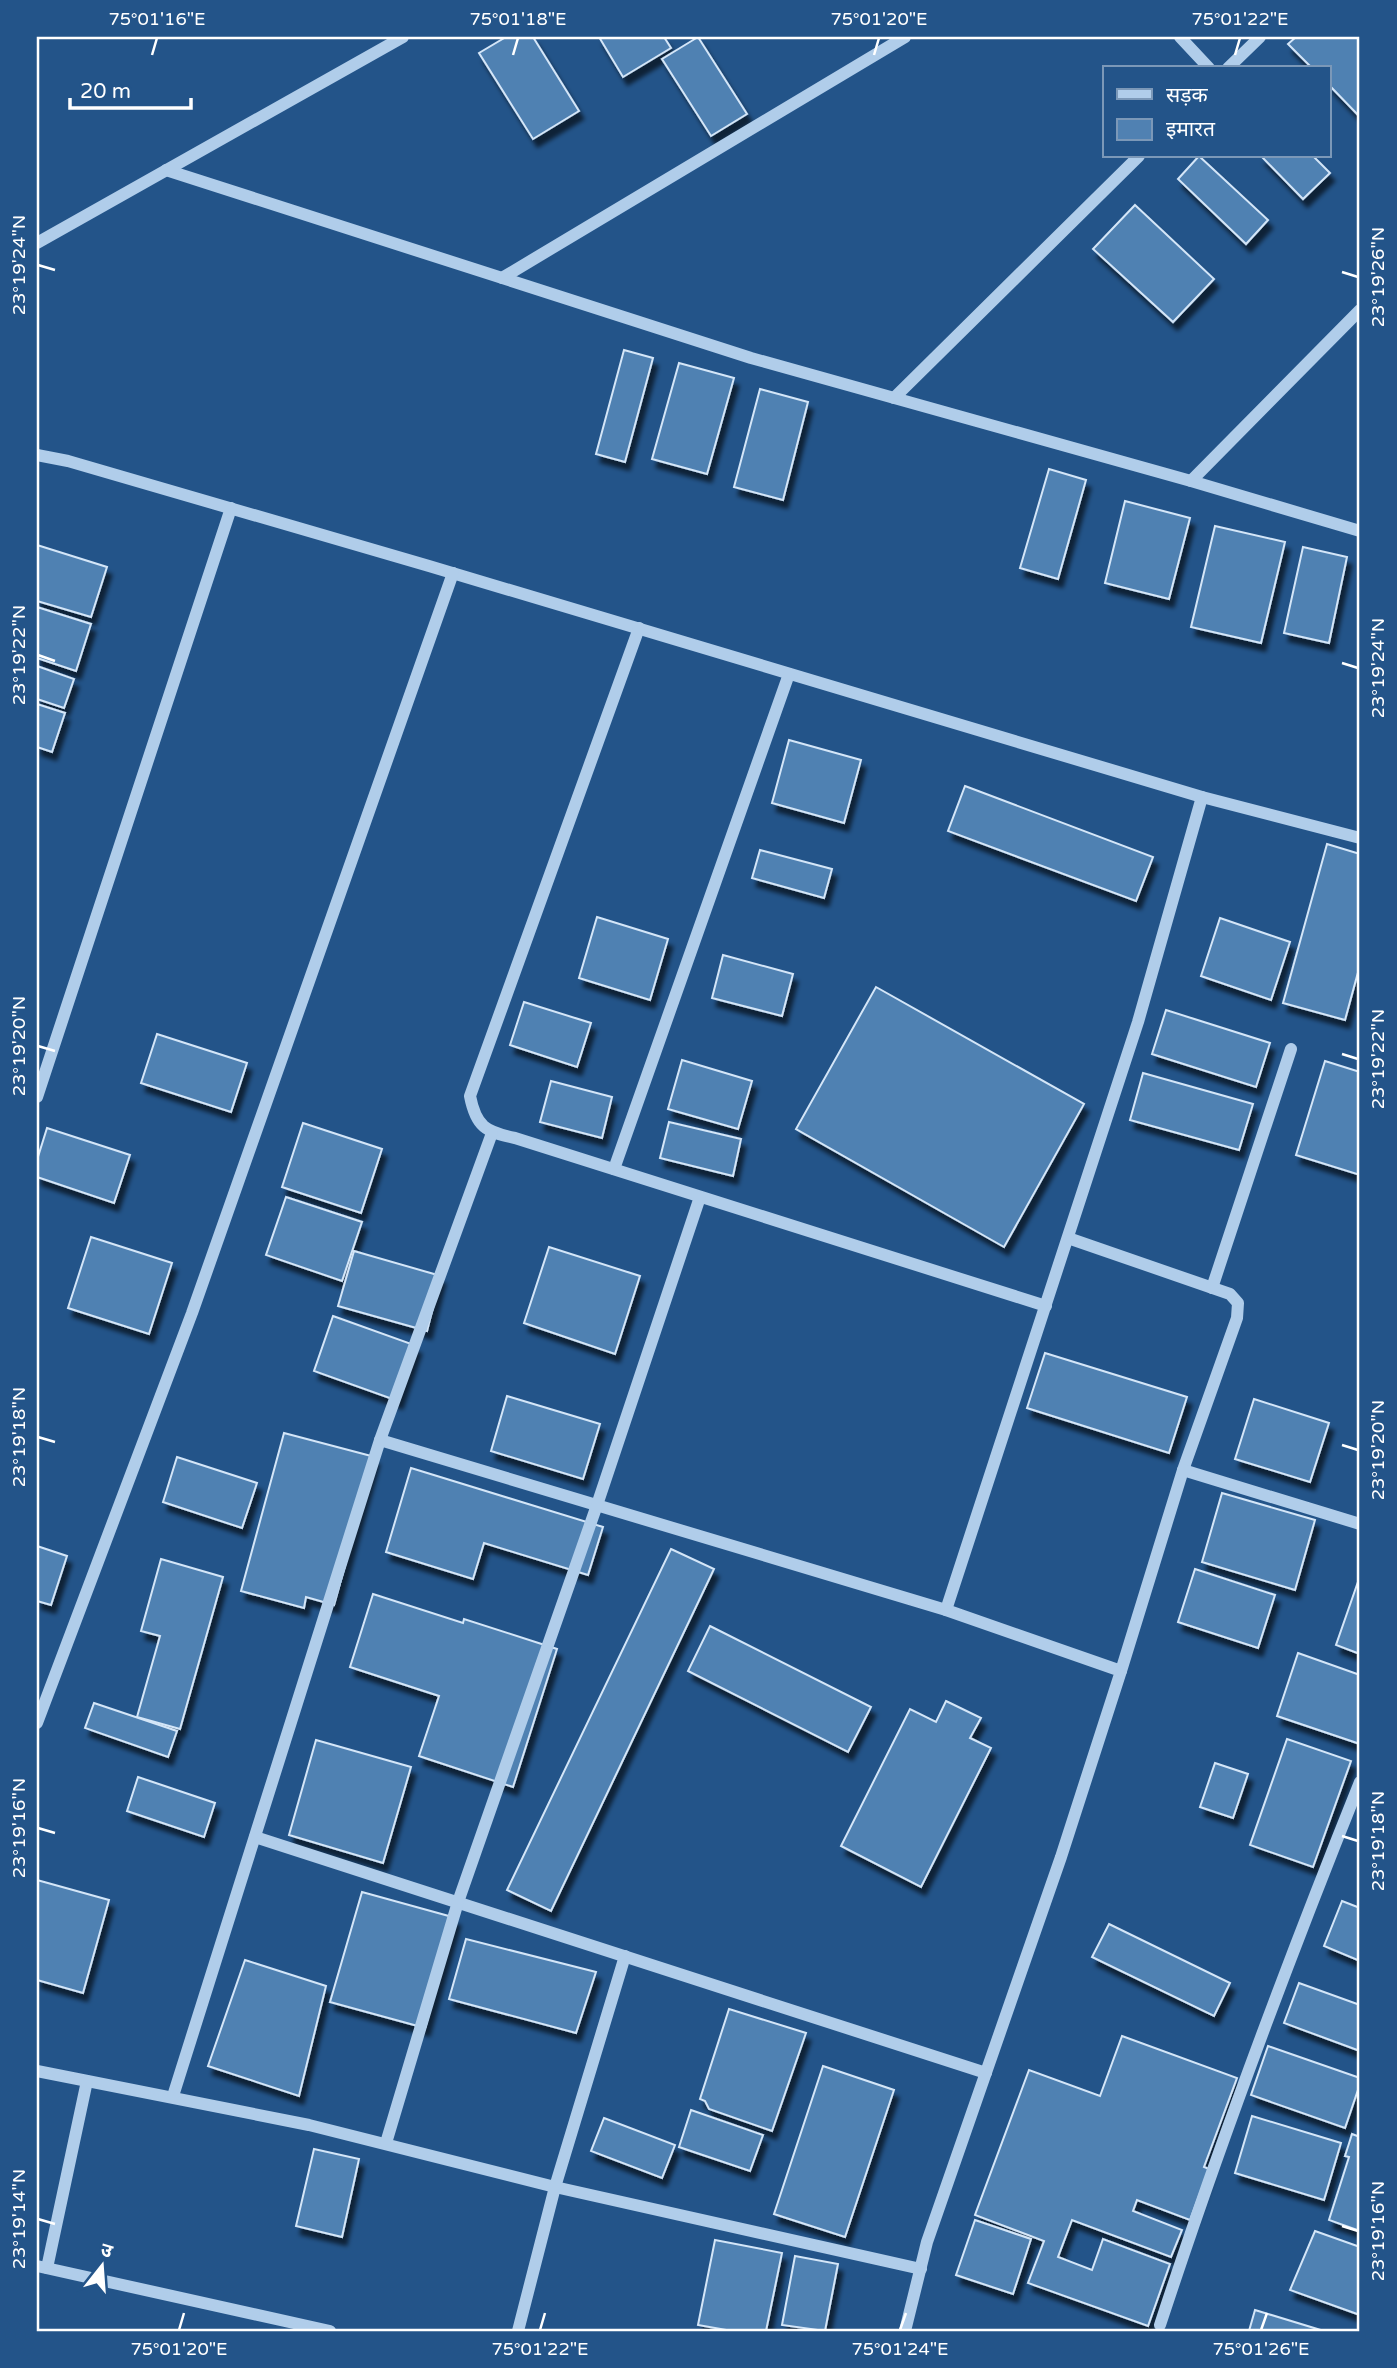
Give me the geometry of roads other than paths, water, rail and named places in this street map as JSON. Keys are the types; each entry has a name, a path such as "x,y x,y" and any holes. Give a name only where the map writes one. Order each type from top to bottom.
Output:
{"street":[{"path":"37,243 403,37"},
{"path":"502,278 905,37"},
{"path":"1180,37 1207,66"},
{"path":"1230,66 1260,37"},
{"path":"894,398 1137,158"},
{"path":"166,170 751,358 1360,531"},
{"path":"1191,481 1360,310"},
{"path":"37,454 453,573 1202,797 1360,838"},
{"path":"37,1097 231,508"},
{"path":"37,1723 192,1313 453,573"},
{"path":"639,628 470,1096 474,1116 492,1133 1046,1306"},
{"path":"614,1169 789,674"},
{"path":"946,1609 1138,1022 1202,797"},
{"path":"1212,1288 1291,1049"},
{"path":"173,2096 380,1440 492,1133"},
{"path":"386,2143 458,1902 597,1505 700,1197"},
{"path":"905,2331 927,2242 1061,1857 1182,1470 1237,1318 1238,1303 1230,1294 1068,1238"},
{"path":"380,1440 946,1609 1121,1671"},
{"path":"1182,1470 1360,1524"},
{"path":"1160,2325 1189,2237 1360,1782"},
{"path":"255,1836 986,2073"},
{"path":"518,2331 555,2186 625,1956"},
{"path":"37,2071 173,2096 386,2143 555,2186 921,2269"},
{"path":"87,2081 42,2267 330,2331"}]}
